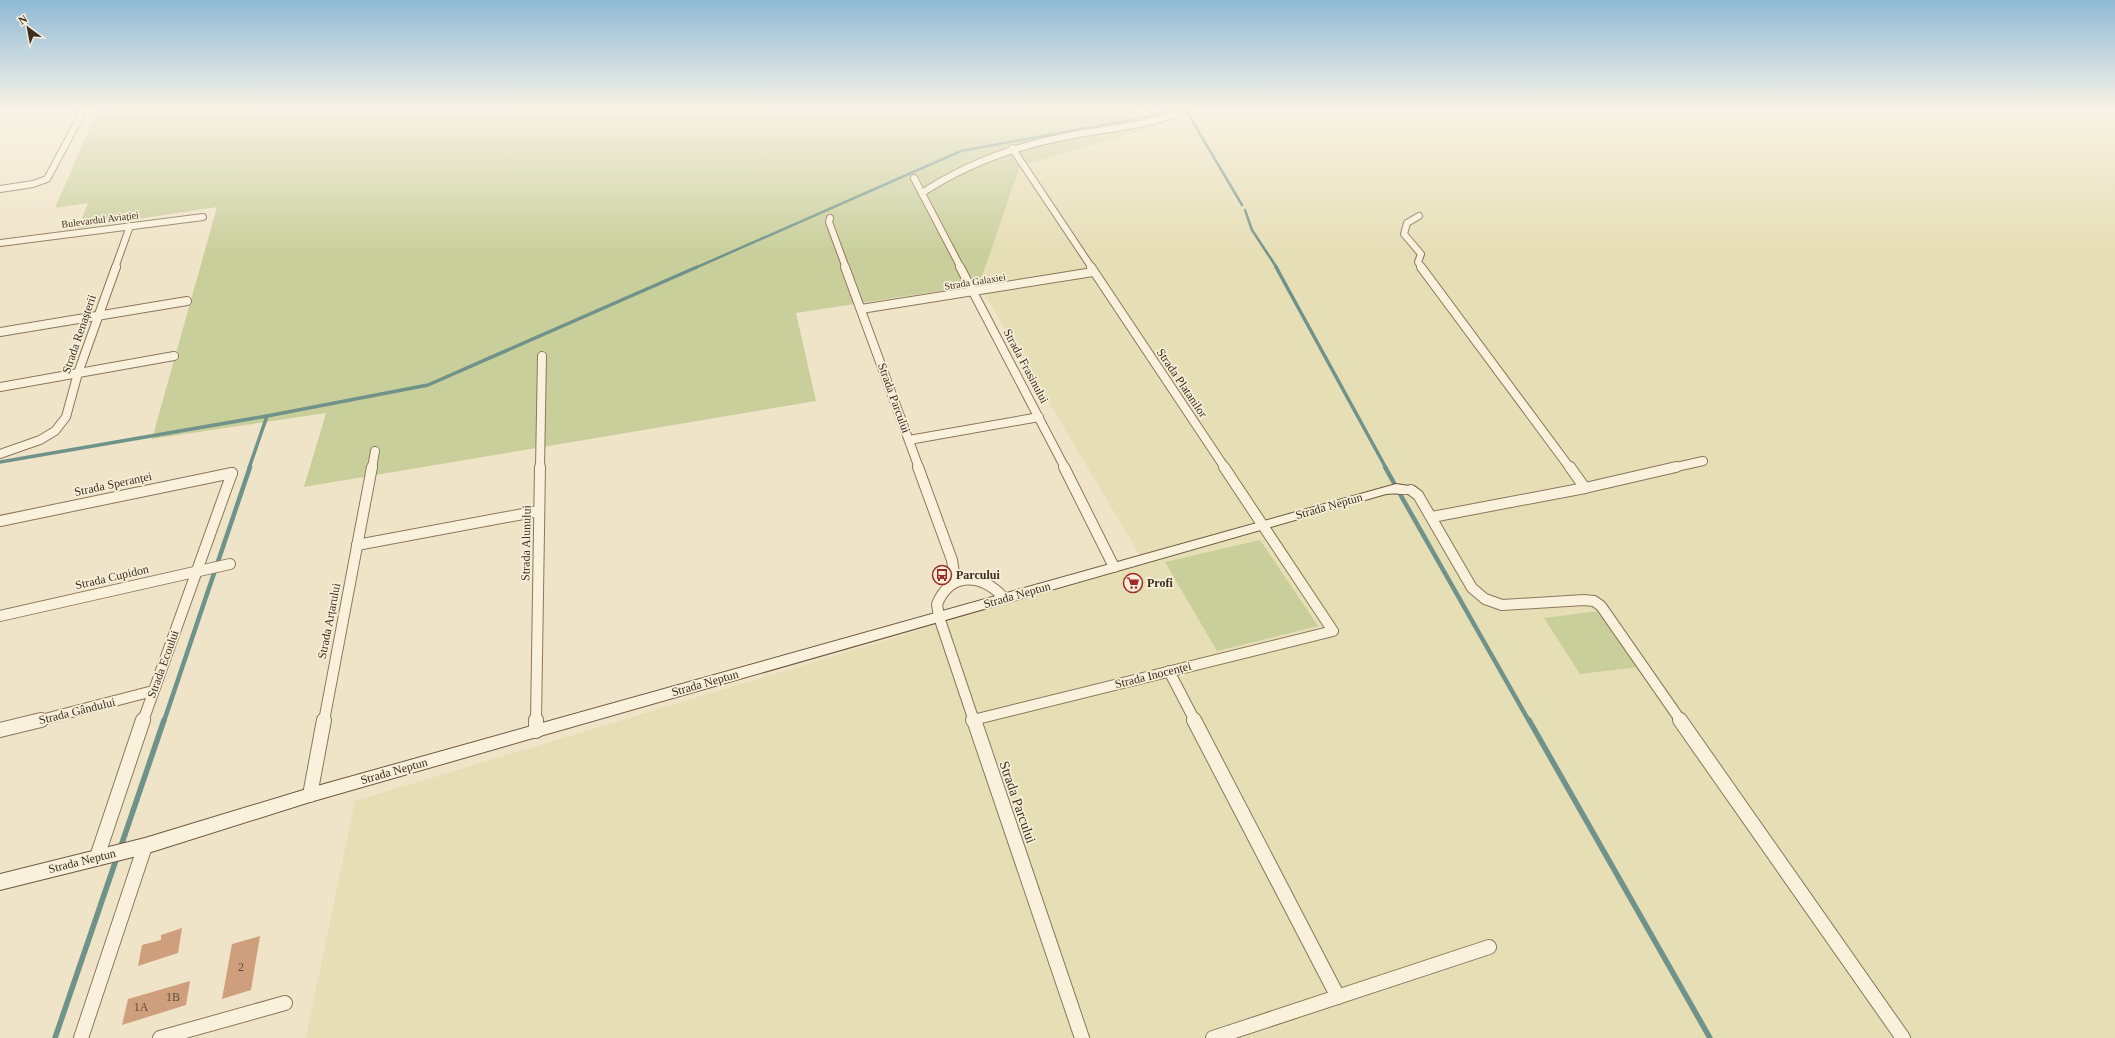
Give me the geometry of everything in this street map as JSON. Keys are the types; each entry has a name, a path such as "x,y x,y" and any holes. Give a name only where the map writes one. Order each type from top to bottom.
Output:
{"street":[{"path":"0,189 41,182 50,176 60,156"},
{"path":"922,193 956,171 991,156"},
{"name":"Strada Platanilor","path":"1018,156 1261,526 1333,631"},
{"name":"Strada Frasinului","path":"914,178 1039,417 1114,567"},
{"path":"1419,216 1407,224 1404,234 1421,254 1418,262 1586,488"},
{"name":"Bulevardul Aviației","path":"0,243 203,218"},
{"name":"Strada Parcului","path":"830,218 829,222 952,560 955,580 946,588 937,604 938,617 1082,1038"},
{"name":"Strada Renașterii","path":"0,454 40,440 55,431 66,417 78,373 130,226"},
{"name":"Strada Galaxiei","path":"861,309 1093,272"},
{"path":"0,332 187,301"},
{"path":"0,387 174,356"},
{"name":"Strada Alunului","path":"536,731 542,356"},
{"path":"909,440 1039,417"},
{"name":"Strada Arțarului","path":"310,795 375,452"},
{"path":"1432,517 1586,488 1702,461"},
{"name":"Strada Speranței","path":"0,521 232,473"},
{"name":"Strada Ecoului","path":"103,855 153,691 200,571 232,473"},
{"name":"Strada Neptun","path":"0,882 138,847 310,795 1385,490 1396,488 1411,490"},
{"path":"1411,490 1418,495 1432,517 1472,588 1485,599 1502,605 1584,600 1594,601 1602,606 1903,1038"},
{"path":"357,545 539,511"},
{"name":"Strada Cupidon","path":"0,616 226,565"},
{"path":"955,580 968,579 986,583 999,591 1004,598"},
{"name":"Strada Inocenței","path":"974,720 1333,631"},
{"path":"1169,672 1338,997"},
{"name":"Strada Gândului","path":"0,730 153,691"},
{"path":"81,1038 138,847"},
{"path":"1213,1038 1489,947"},
{"path":"160,1038 285,1003"}],"shaded area":[{"path":"1053,156 2115,156 2115,1038 306,1038 355,801 1144,562 979,285 1020,166"}],"green space":[{"path":"77,156 1053,156 1020,166 979,285 796,313 816,401 304,487 326,413 152,439 217,207 78,228 88,203 55,208"},
{"path":"1260,540 1318,626 1217,651 1165,562"},
{"path":"1599,611 1638,667 1580,674 1544,618"}],"building":[{"path":"182,928 178,953 138,966 142,945 161,940 161,935"},
{"path":"260,936 251,990 222,999 232,944"},
{"path":"190,981 186,1005 122,1025 128,999"}],"waterway":[{"path":"695,268 949,156"},
{"path":"1213,156 1242,205"},
{"path":"1245,210 1252,230 1277,268"},
{"path":"267,416 428,385 697,267"},
{"path":"1276,267 1386,468"},
{"path":"0,462 267,416"},
{"path":"249,468 267,416"},
{"path":"164,721 250,467"},
{"path":"1385,467 1394,483"},
{"path":"1400,494 1529,721"},
{"path":"120,849 164,720"},
{"path":"1529,720 1710,1038"},
{"path":"55,1038 117,857"}],"place":[{"name":"Parcului","path":"942,575"},
{"name":"Profi","path":"1133,583"}]}
